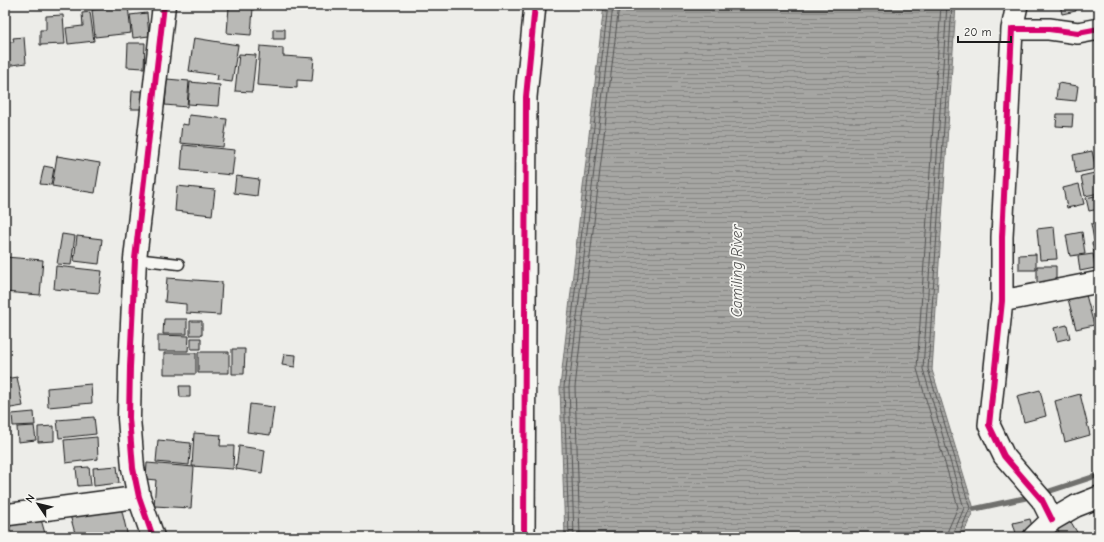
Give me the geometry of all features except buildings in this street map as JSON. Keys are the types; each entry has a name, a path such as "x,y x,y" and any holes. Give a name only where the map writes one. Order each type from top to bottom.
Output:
{"street":[{"path":"153,537 139,497 133,468 129,418 130,367 136,259 164,5"},
{"path":"524,537 526,97 535,5"},
{"path":"1017,5 1012,29 1002,237 1002,301 989,425 1004,456 1042,500 1052,520"},
{"path":"1012,29 1049,29 1078,33 1099,29"},
{"path":"1002,301 1099,282"},
{"path":"5,515 139,497"},
{"path":"1034,537 1052,520 1076,506 1099,497"}],"lane":[{"path":"136,259 179,264"}],"water":[{"name":"Camiling River","path":"604,5 956,5 932,370 974,509 962,537 565,537 560,387"}],"waterway":[{"path":"1050,491 1099,475"},
{"path":"974,509 1025,498"}],"cycle path":[{"path":"153,537 139,497 133,468 129,418 130,367 135,259 164,5"},
{"path":"524,537 526,97 535,5"},
{"path":"1052,520 1042,500 1004,456 989,425 1002,301 1002,237 1012,29 1049,29 1078,33 1099,29"}]}
